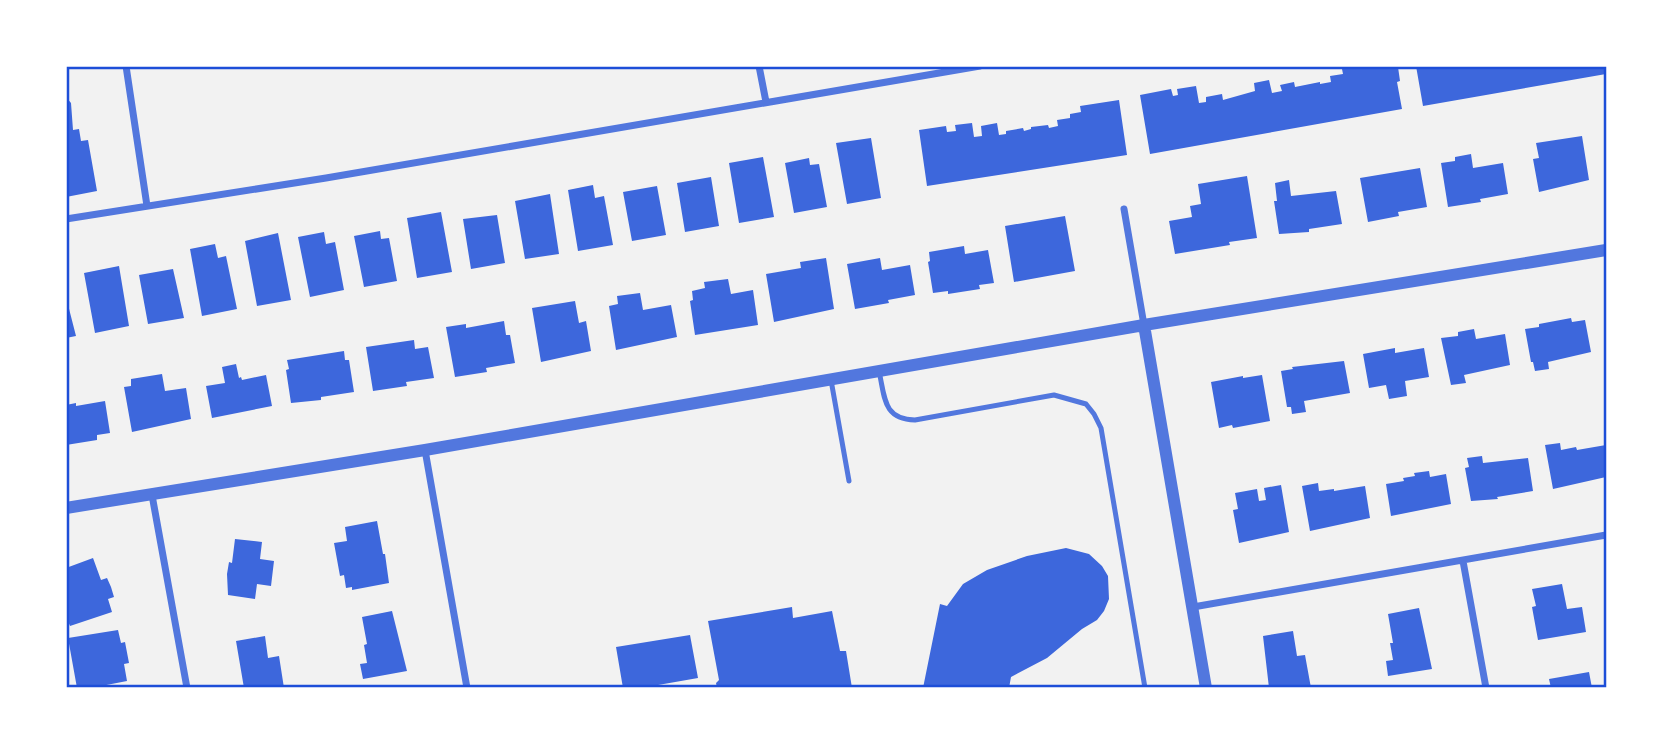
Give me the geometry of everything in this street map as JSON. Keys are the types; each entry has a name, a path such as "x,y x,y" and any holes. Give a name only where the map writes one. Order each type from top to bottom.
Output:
{"street":[{"path":"126,66 147,206"},
{"path":"759,66 766,102"},
{"path":"66,219 326,178 980,66"},
{"path":"1124,209 1206,688"},
{"path":"66,508 425,450 1144,325 1606,250"},
{"path":"425,450 467,688"},
{"path":"152,495 187,688"},
{"path":"1193,607 1606,535"},
{"path":"1462,561 1486,688"}],"lane":[{"path":"879,372 888,411 901,420 915,420 1054,395 1086,404 1101,429 1145,688"},
{"path":"831,380 849,481"}],"building":[{"path":"1355,66 1398,67 1400,81 1397,82 1402,109 1150,154 1140,95 1171,89 1173,96 1178,95 1177,89 1196,86 1199,103 1206,102 1206,97 1222,94 1223,100 1255,91 1254,83 1269,80 1272,93 1282,91 1280,85 1294,82 1295,87 1331,82 1330,76 1343,74 1342,69"},
{"path":"1416,66 1606,66 1606,74 1423,106"},
{"path":"66,97 71,103 73,130 79,129 81,141 88,140 97,191 66,197"},
{"path":"1119,100 1127,155 927,186 919,130 946,126 947,132 956,131 955,125 972,123 974,137 982,136 981,126 997,123 999,135 1023,128 1024,131 1031,127 1048,125 1049,128 1058,126 1057,120 1070,118 1070,114 1081,112 1080,106"},
{"path":"1582,136 1589,180 1539,192 1533,159 1539,158 1536,143"},
{"path":"871,138 881,198 847,204 836,143"},
{"path":"1471,154 1473,168 1503,163 1508,194 1480,199 1481,202 1448,207 1441,163 1455,161 1455,157"},
{"path":"763,157 774,217 739,223 729,163"},
{"path":"809,158 810,165 819,164 827,207 794,213 785,163"},
{"path":"1420,168 1427,207 1398,212 1399,216 1368,222 1360,178"},
{"path":"1247,176 1257,238 1175,254 1169,221 1192,217 1190,206 1201,204 1198,184"},
{"path":"711,177 719,226 685,232 677,183"},
{"path":"1289,180 1291,196 1336,191 1342,224 1309,229 1309,232 1279,234 1274,201 1277,201 1275,183"},
{"path":"593,185 595,198 604,196 613,245 578,251 568,190"},
{"path":"657,186 666,235 632,241 623,192"},
{"path":"550,194 559,254 525,259 515,201"},
{"path":"441,212 452,272 417,278 407,218"},
{"path":"497,215 505,263 471,269 463,219"},
{"path":"1065,216 1075,271 1014,282 1005,226"},
{"path":"380,231 381,239 389,238 397,281 364,287 354,236"},
{"path":"324,232 326,244 335,242 344,290 310,297 298,237"},
{"path":"278,233 291,300 257,306 245,241"},
{"path":"215,244 218,258 226,256 237,309 202,316 190,249"},
{"path":"964,246 965,254 988,250 994,283 979,285 980,289 948,294 948,291 933,293 929,252"},
{"path":"826,258 834,309 774,322 766,274 801,268 800,262"},
{"path":"880,258 882,270 910,265 915,295 855,309 847,264"},
{"path":"119,266 129,326 95,333 84,273"},
{"path":"173,269 184,318 148,324 139,275"},
{"path":"728,279 731,294 753,290 758,325 695,335 690,301 693,300 692,291 705,288 704,282"},
{"path":"640,293 643,310 671,305 677,337 616,350 609,306 618,304 617,296"},
{"path":"66,297 76,336 66,338"},
{"path":"575,301 579,323 586,321 591,351 541,362 532,308"},
{"path":"1571,318 1572,322 1585,320 1591,352 1548,362 1549,369 1535,371 1525,329"},
{"path":"504,321 506,335 510,335 515,363 486,368 487,372 455,377 446,327 466,324 466,328"},
{"path":"1474,329 1476,339 1505,334 1510,365 1464,375 1466,383 1451,385 1441,338 1458,336 1458,332"},
{"path":"414,340 415,349 428,347 434,378 406,382 407,386 373,391 366,347"},
{"path":"1395,348 1395,353 1424,348 1429,377 1405,381 1407,396 1389,399 1386,385 1369,388 1363,354"},
{"path":"344,351 345,360 349,360 354,392 321,397 321,400 291,403 287,360"},
{"path":"1344,361 1350,393 1304,401 1306,412 1292,414 1291,407 1287,407 1281,371 1293,369 1292,367"},
{"path":"236,364 239,378 242,380 266,375 272,406 212,418 206,386 225,383 222,367"},
{"path":"162,374 165,391 186,388 191,419 132,432 124,387 131,386 131,379"},
{"path":"1262,375 1270,421 1219,428 1211,382"},
{"path":"105,401 110,433 97,435 97,440 66,445 66,405"},
{"path":"1560,443 1561,450 1606,445 1606,477 1553,489 1545,445"},
{"path":"1482,456 1483,463 1528,458 1533,491 1497,497 1498,499 1471,501 1465,468 1469,467 1467,458"},
{"path":"1429,471 1430,477 1446,474 1451,504 1391,516 1386,484 1404,481 1403,478 1415,476 1414,473"},
{"path":"1318,483 1319,491 1365,486 1370,518 1310,531 1302,486"},
{"path":"1281,485 1289,532 1239,543 1233,510 1238,509 1235,493 1257,489 1259,501 1266,500 1264,488"},
{"path":"377,521 389,583 352,590 352,587 346,588 344,575 340,576 334,543 347,541 345,527"},
{"path":"235,539 262,542 260,559 274,561 271,586 257,584 255,599 228,595 227,574 229,562 232,563"},
{"path":"1066,548 1089,554 1108,576 1109,599 1097,620 1047,658 1011,677 1009,688 923,688 940,604 947,606 963,584 987,570 1027,556"},
{"path":"93,558 101,580 107,578 111,587 114,597 108,599 112,612 70,626 66,616 69,613 66,606 66,568"},
{"path":"1562,584 1567,609 1582,607 1586,632 1538,640 1532,607 1536,606 1532,589"},
{"path":"792,607 793,618 832,611 840,651 846,651 852,688 717,688 716,683 719,680 708,621"},
{"path":"1419,608 1432,669 1388,676 1386,661 1393,660 1390,643 1393,643 1388,614"},
{"path":"392,611 407,671 363,679 360,664 367,663 364,645 367,644 362,617"},
{"path":"118,630 121,643 125,642 129,663 124,664 127,681 77,688 68,638"},
{"path":"1293,631 1297,656 1305,655 1311,688 1269,688 1263,636"},
{"path":"690,635 698,678 641,688 623,688 616,647"},
{"path":"265,636 268,658 279,656 284,688 244,688 236,641"},
{"path":"1589,672 1592,688 1551,688 1549,679"}]}
